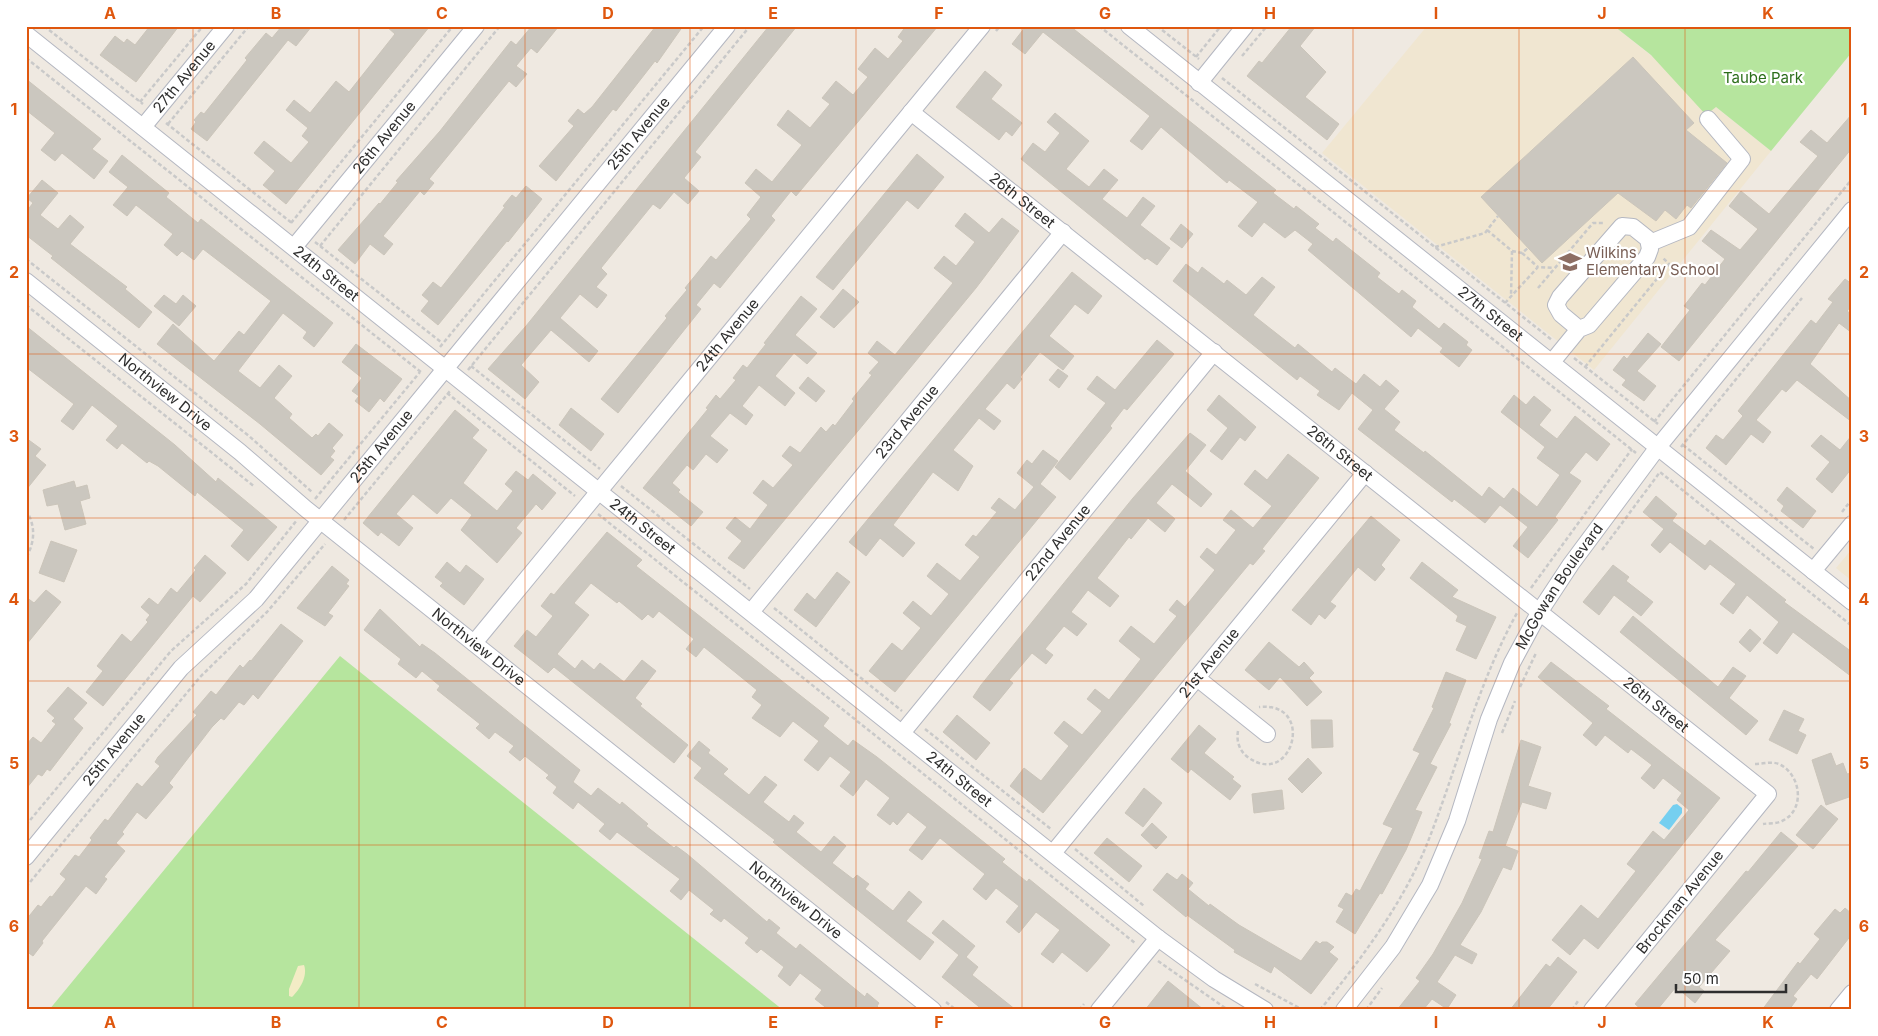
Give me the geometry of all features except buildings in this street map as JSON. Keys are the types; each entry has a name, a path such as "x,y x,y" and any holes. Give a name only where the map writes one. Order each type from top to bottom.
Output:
{"street":[{"name":"27th Avenue","path":"143,127 226,26"},
{"name":"26th Avenue","path":"294,248 476,26"},
{"name":"25th Avenue","path":"26,857 181,668 256,599 727,26"},
{"name":"24th Avenue","path":"474,644 982,26"},
{"name":"27th Street","path":"1129,26 1851,601"},
{"path":"1199,83 1245,26"},
{"name":"24th Street","path":"26,34 1158,938 1214,979 1265,1010"},
{"name":"26th Street","path":"911,112 1768,794"},
{"path":"1650,243 1689,227 1742,159 1708,119"},
{"name":"McGowan Boulevard","path":"1344,1010 1393,947 1430,885 1457,820 1489,719 1512,663 1540,611 1571,564 1658,447 1852,210"},
{"path":"1579,328 1561,314 1556,305 1560,297 1622,226 1633,227 1650,243"},
{"name":"23rd Avenue","path":"751,612 1063,232"},
{"path":"1552,362 1579,328 1589,325 1647,257 1650,243"},
{"name":"Northview Drive","path":"26,281 240,452 321,521 474,644 933,1010"},
{"name":"22nd Avenue","path":"902,733 1214,352"},
{"name":"21st Avenue","path":"1053,853 1366,473"},
{"path":"1813,571 1852,524"},
{"path":"1197,678 1267,734"},
{"name":"Brockman Avenue","path":"1592,1010 1768,794"},
{"path":"1099,1010 1158,938"},
{"path":"1838,1010 1852,993"}],"path":[{"path":"44,26 145,106"},
{"path":"136,107 203,26"},
{"path":"164,129 249,26"},
{"path":"292,223 453,26"},
{"path":"320,246 500,26"},
{"path":"437,350 704,26"},
{"path":"466,372 750,26"},
{"path":"1099,26 1637,454"},
{"path":"1157,26 1202,62"},
{"path":"1196,57 1221,26"},
{"path":"1242,56 1267,26"},
{"path":"26,58 427,377"},
{"path":"1224,79 1230,72"},
{"path":"1216,74 1659,425"},
{"path":"163,120 298,229"},
{"path":"1650,428 1852,180"},
{"path":"1435,247 1487,230 1498,216"},
{"path":"1487,230 1512,251 1522,253 1538,267 1554,268"},
{"path":"312,240 450,349"},
{"path":"1522,253 1528,248"},
{"path":"1511,297 1512,251"},
{"path":"26,259 249,436 323,502"},
{"path":"1505,303 1538,267"},
{"path":"1678,450 1808,290"},
{"path":"26,305 258,490"},
{"path":"464,361 604,472"},
{"path":"312,502 426,364"},
{"path":"340,525 453,387"},
{"path":"441,388 580,500"},
{"path":"1678,441 1817,552"},
{"path":"1529,592 1561,544 1636,444"},
{"path":"1597,557 1660,472 1852,626"},
{"path":"618,484 755,593"},
{"path":"26,510 32,523 34,537 26,558"},
{"path":"595,511 1139,946"},
{"path":"289,514 303,525"},
{"path":"26,887 200,677 267,612 328,538"},
{"path":"769,604 906,714"},
{"path":"1320,1010 1370,945 1410,878 1426,846 1443,802 1481,688 1499,645 1519,609"},
{"path":"1519,690 1538,651"},
{"path":"1502,734 1515,699"},
{"path":"1231,725 1238,730 1238,743 1248,757 1259,763 1272,764 1279,761 1292,746 1292,724 1278,709 1268,706 1254,708"},
{"path":"920,725 1057,834"},
{"path":"1751,764 1768,762 1778,764 1789,770 1798,787 1799,796 1792,814 1784,820 1760,824"},
{"path":"1081,842 1075,849 1150,910"},
{"path":"1152,958 1228,1010"},
{"path":"1252,983 1303,1010"},
{"path":"1366,1010 1384,986"},
{"path":"1572,1010 1584,994"}],"shaded area":[{"name":"Wilkins Elementary School","path":"1427,26 1614,26 1771,151 1594,370 1322,153"},
{"path":"1852,549 1852,581 1836,568"}],"green space":[{"name":"Taube Park","path":"1614,26 1852,26 1852,52 1771,151 1716,107 1706,115 1651,55"},
{"path":"340,656 783,1010 49,1010"}],"sand":[{"path":"304,965 305,974 302,982 292,997 289,996 289,989 298,966"}],"water":[{"path":"1677,804 1682,808 1682,813 1669,830 1659,823 1673,805"}],"place":[{"name":"Wilkins Elementary School","path":"1570,262"}]}
